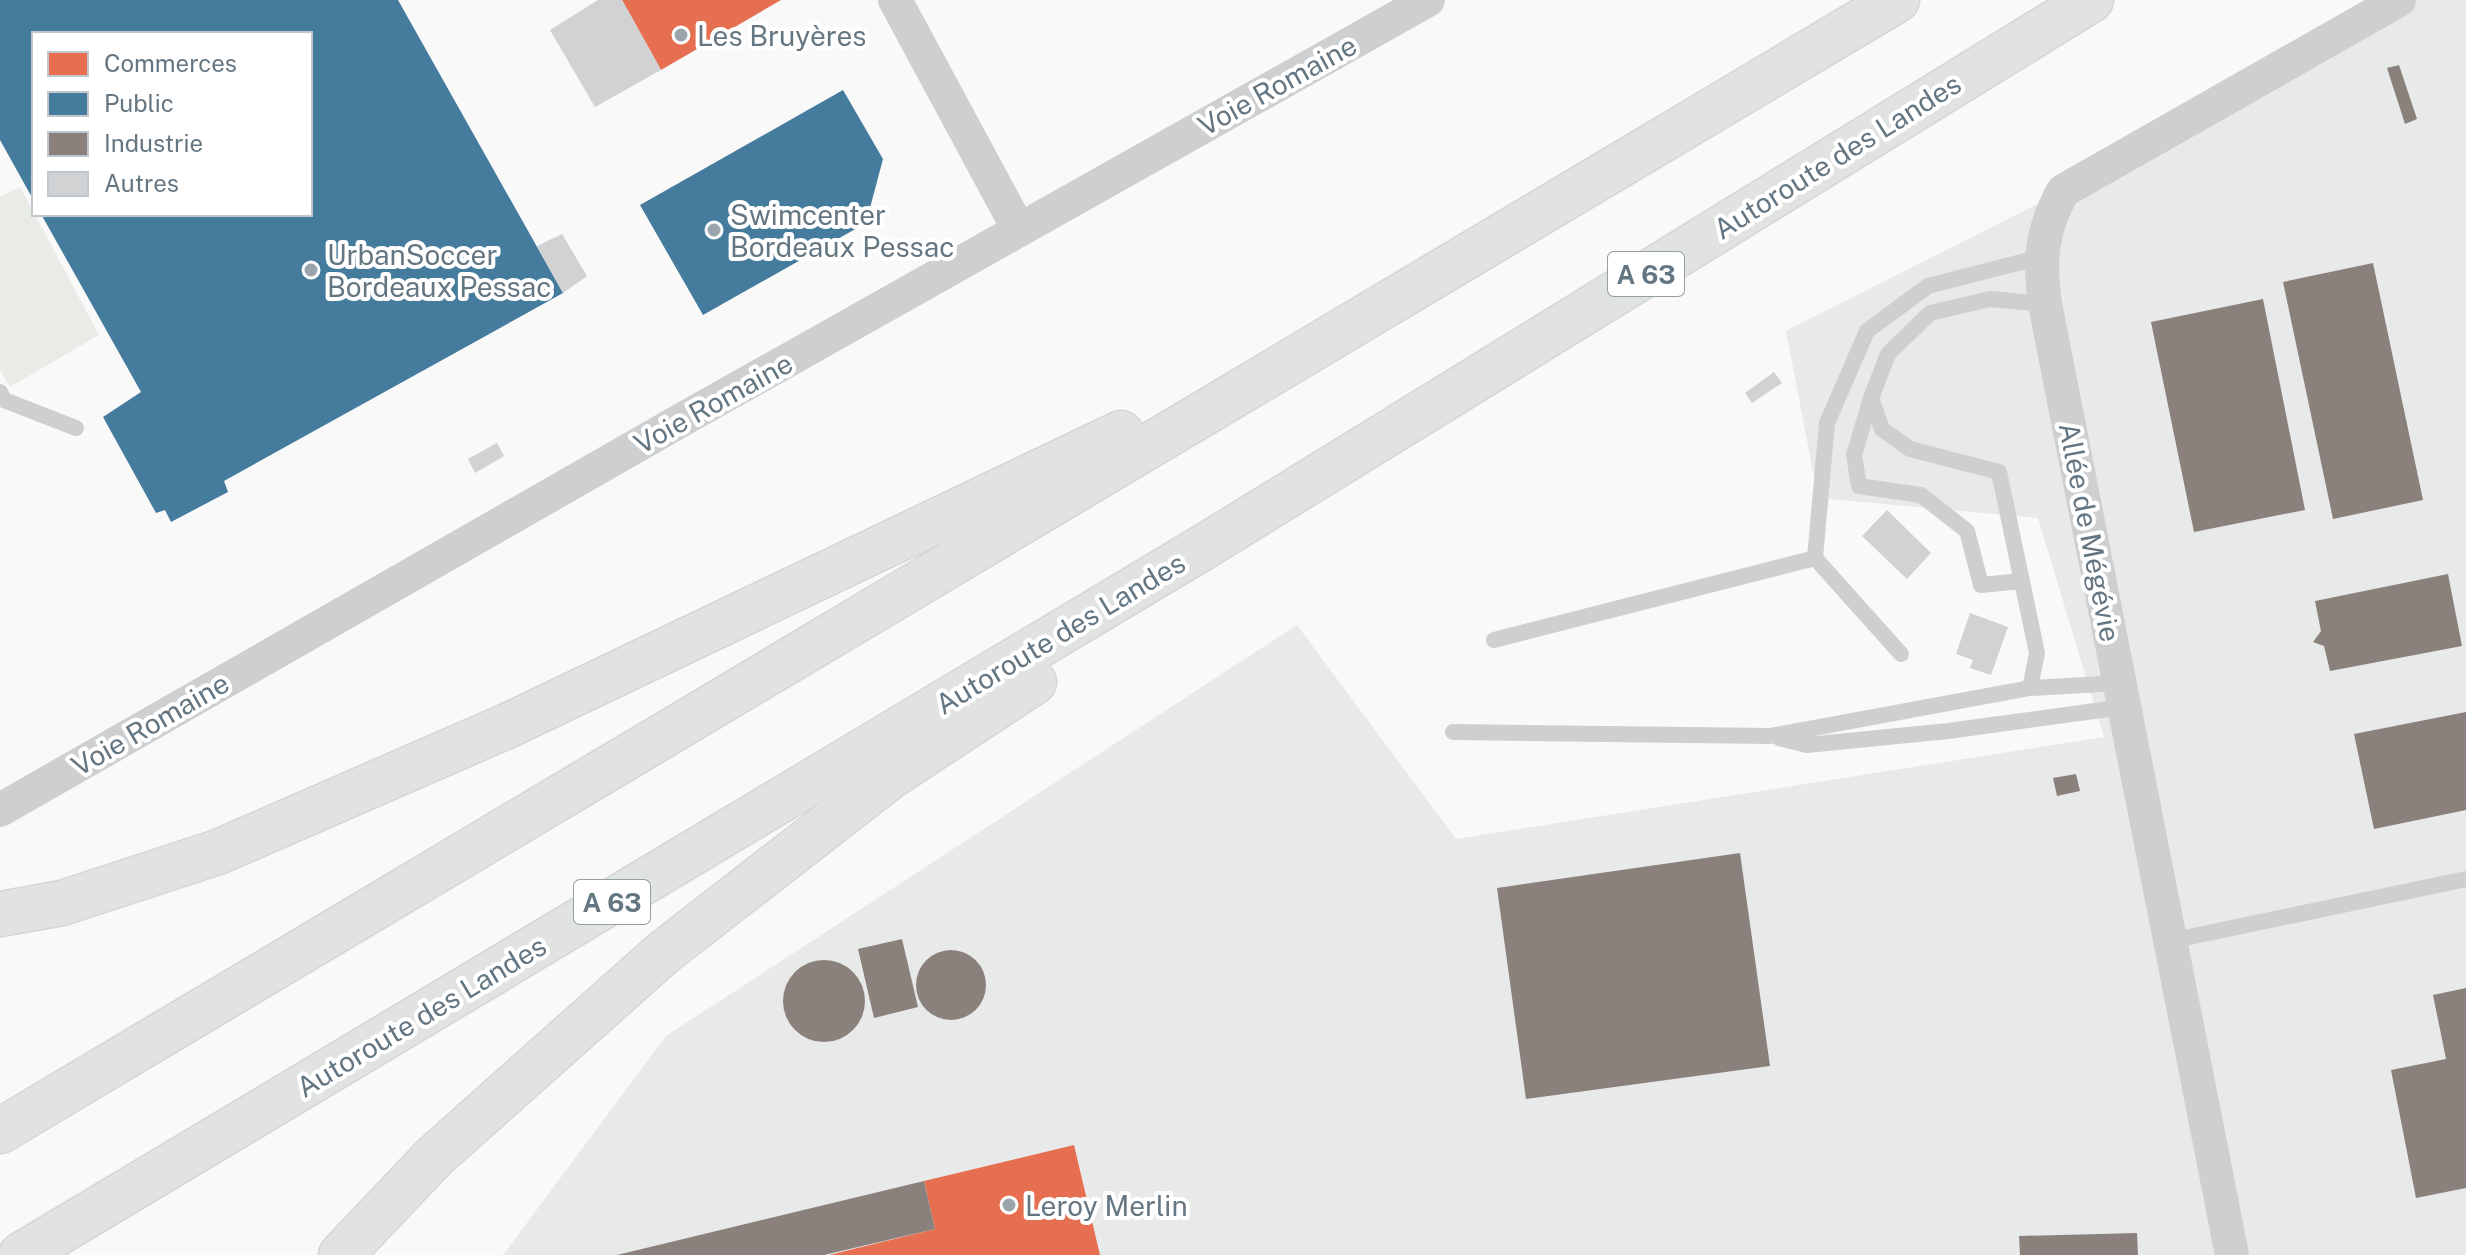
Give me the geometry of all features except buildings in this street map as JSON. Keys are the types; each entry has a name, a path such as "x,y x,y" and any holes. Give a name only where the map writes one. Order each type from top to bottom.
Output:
{"highway":[{"path":"0,1131 1897,0"},
{"name":"Autoroute des Landes","path":"21,1255 1202,548 2091,0"},
{"path":"0,914 62,903 218,852 507,726 1372,313"},
{"path":"341,1255 434,1157 663,953 891,776 1144,609 1202,548"}],"street":[{"path":"895,0 1019,230"},
{"name":"Voie Romaine","path":"0,810 685,418 1428,0"},
{"name":"Allée de Mégévie","path":"2232,1255 2045,304 2042,241 2063,191 2399,0"}],"lane":[{"path":"1901,654 1815,558 1827,423 1867,331 1928,286 2041,257"},
{"path":"2022,581 1981,585 1967,531 1921,495 1859,486 1854,455 1888,354 1930,313 1990,299 2045,304"},
{"path":"0,392 4,400 76,428"},
{"path":"1871,398 1882,429 1910,449 1999,472 2037,653 2030,688"},
{"path":"1494,640 1815,558"},
{"path":"1453,732 1770,736 2030,688 2122,695"},
{"path":"1770,736 1807,745 1948,731 2122,695"},
{"path":"2170,941 2466,879"}],"shaded area":[{"path":"2399,0 2466,0 2466,1255 503,1255 666,1036 1297,625 1456,839 2104,737 2038,518 1818,498 1786,331 2063,191"},
{"path":"20,187 32,209 32,216 35,216 99,335 10,387 0,370 0,197"}],"place":[{"name":"Les Bruyères","path":"681,35"},
{"name":"Swimcenter Bordeaux Pessac","path":"714,230"},
{"name":"UrbanSoccer Bordeaux Pessac","path":"311,270"},
{"name":"Leroy Merlin","path":"1009,1205"}]}
